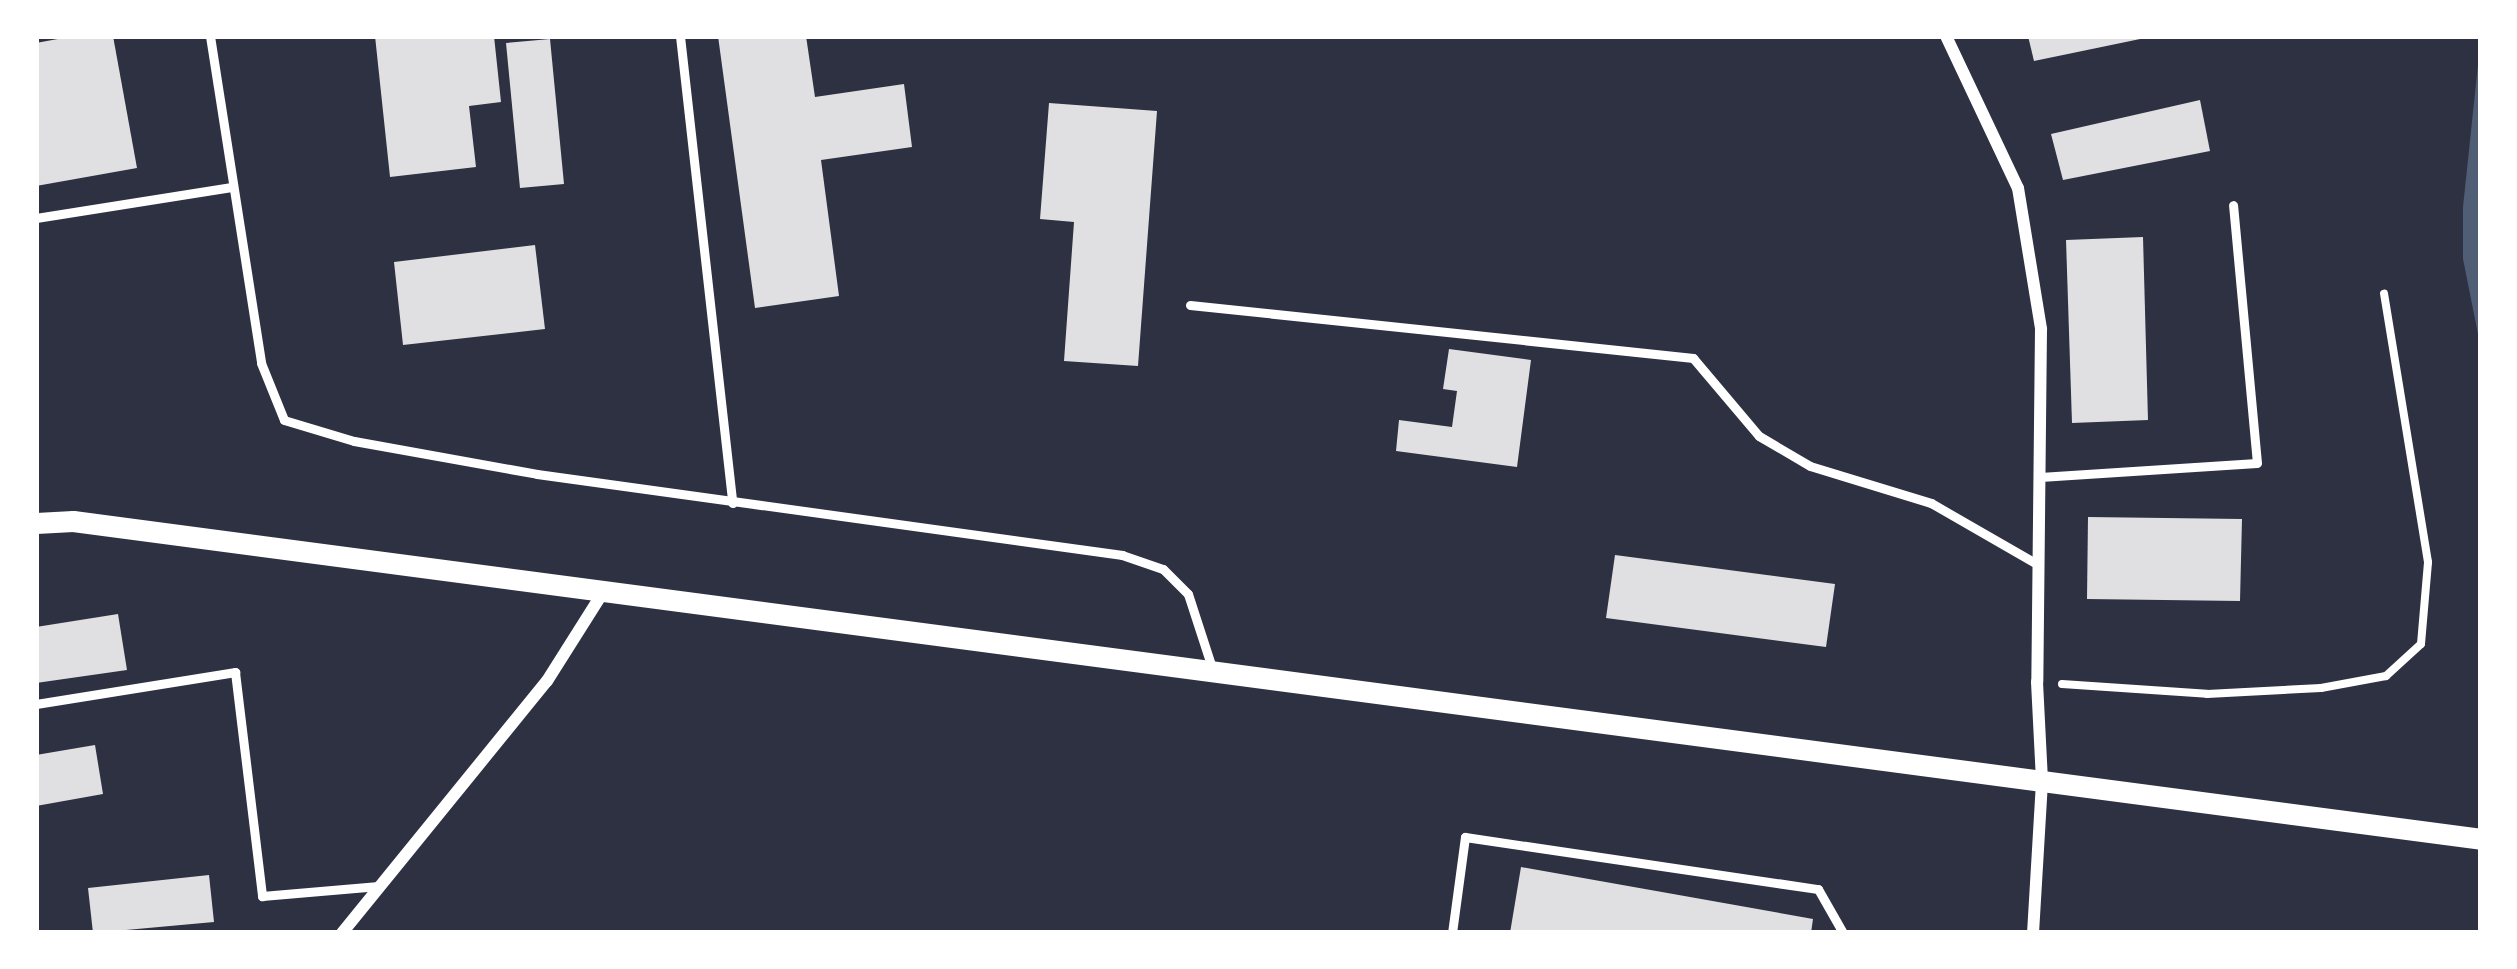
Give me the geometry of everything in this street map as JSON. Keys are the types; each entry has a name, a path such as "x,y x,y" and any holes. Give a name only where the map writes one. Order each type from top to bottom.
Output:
{"street":[{"path":"1946,36 1990,120 2018,188 2034,260 2041,329 2037,682 2042,782 2032,933"},
{"path":"36,523 74,521 2481,839"},
{"path":"342,933 547,681 604,591"}],"lane":[{"path":"210,36 261,363 284,419 354,441 732,503 1122,555 1163,569 1188,594 1214,673"},
{"path":"680,36 732,503"},
{"path":"36,218 232,187"},
{"path":"2040,477 2257,463 2233,205"},
{"path":"1190,304 1693,358 1760,436 1810,466 1931,503 2037,564"},
{"path":"36,704 235,672 262,896 379,886"},
{"path":"1452,933 1465,838 1818,889 1843,933"}],"path":[{"path":"2037,682 2206,694 2321,688 2386,676 2421,644 2428,562 2384,294"}],"water":[{"path":"2481,36 2481,349 2463,259 2463,207"}],"building":[{"path":"113,36 137,168 36,186 36,43"},
{"path":"375,36 494,36 501,102 469,106 476,167 390,177"},
{"path":"718,36 806,36 815,97 904,84 912,147 821,160 839,296 755,308"},
{"path":"2028,36 2145,36 2145,38 2034,61"},
{"path":"550,39 564,184 520,188 506,43"},
{"path":"2200,100 2210,151 2063,180 2051,134"},
{"path":"1049,103 1157,111 1138,366 1064,361 1074,222 1040,219"},
{"path":"2143,237 2148,420 2072,423 2066,240"},
{"path":"535,245 545,329 403,345 394,262"},
{"path":"1449,349 1531,360 1517,467 1396,451 1399,420 1452,427 1457,391 1443,389"},
{"path":"2088,517 2242,519 2240,601 2087,599"},
{"path":"1615,555 1835,584 1826,647 1606,618"},
{"path":"118,614 127,670 36,683 36,627"},
{"path":"95,745 103,794 36,806 36,755"},
{"path":"1521,867 1813,919 1811,933 1510,933"},
{"path":"209,875 214,922 93,933 88,888"}]}
